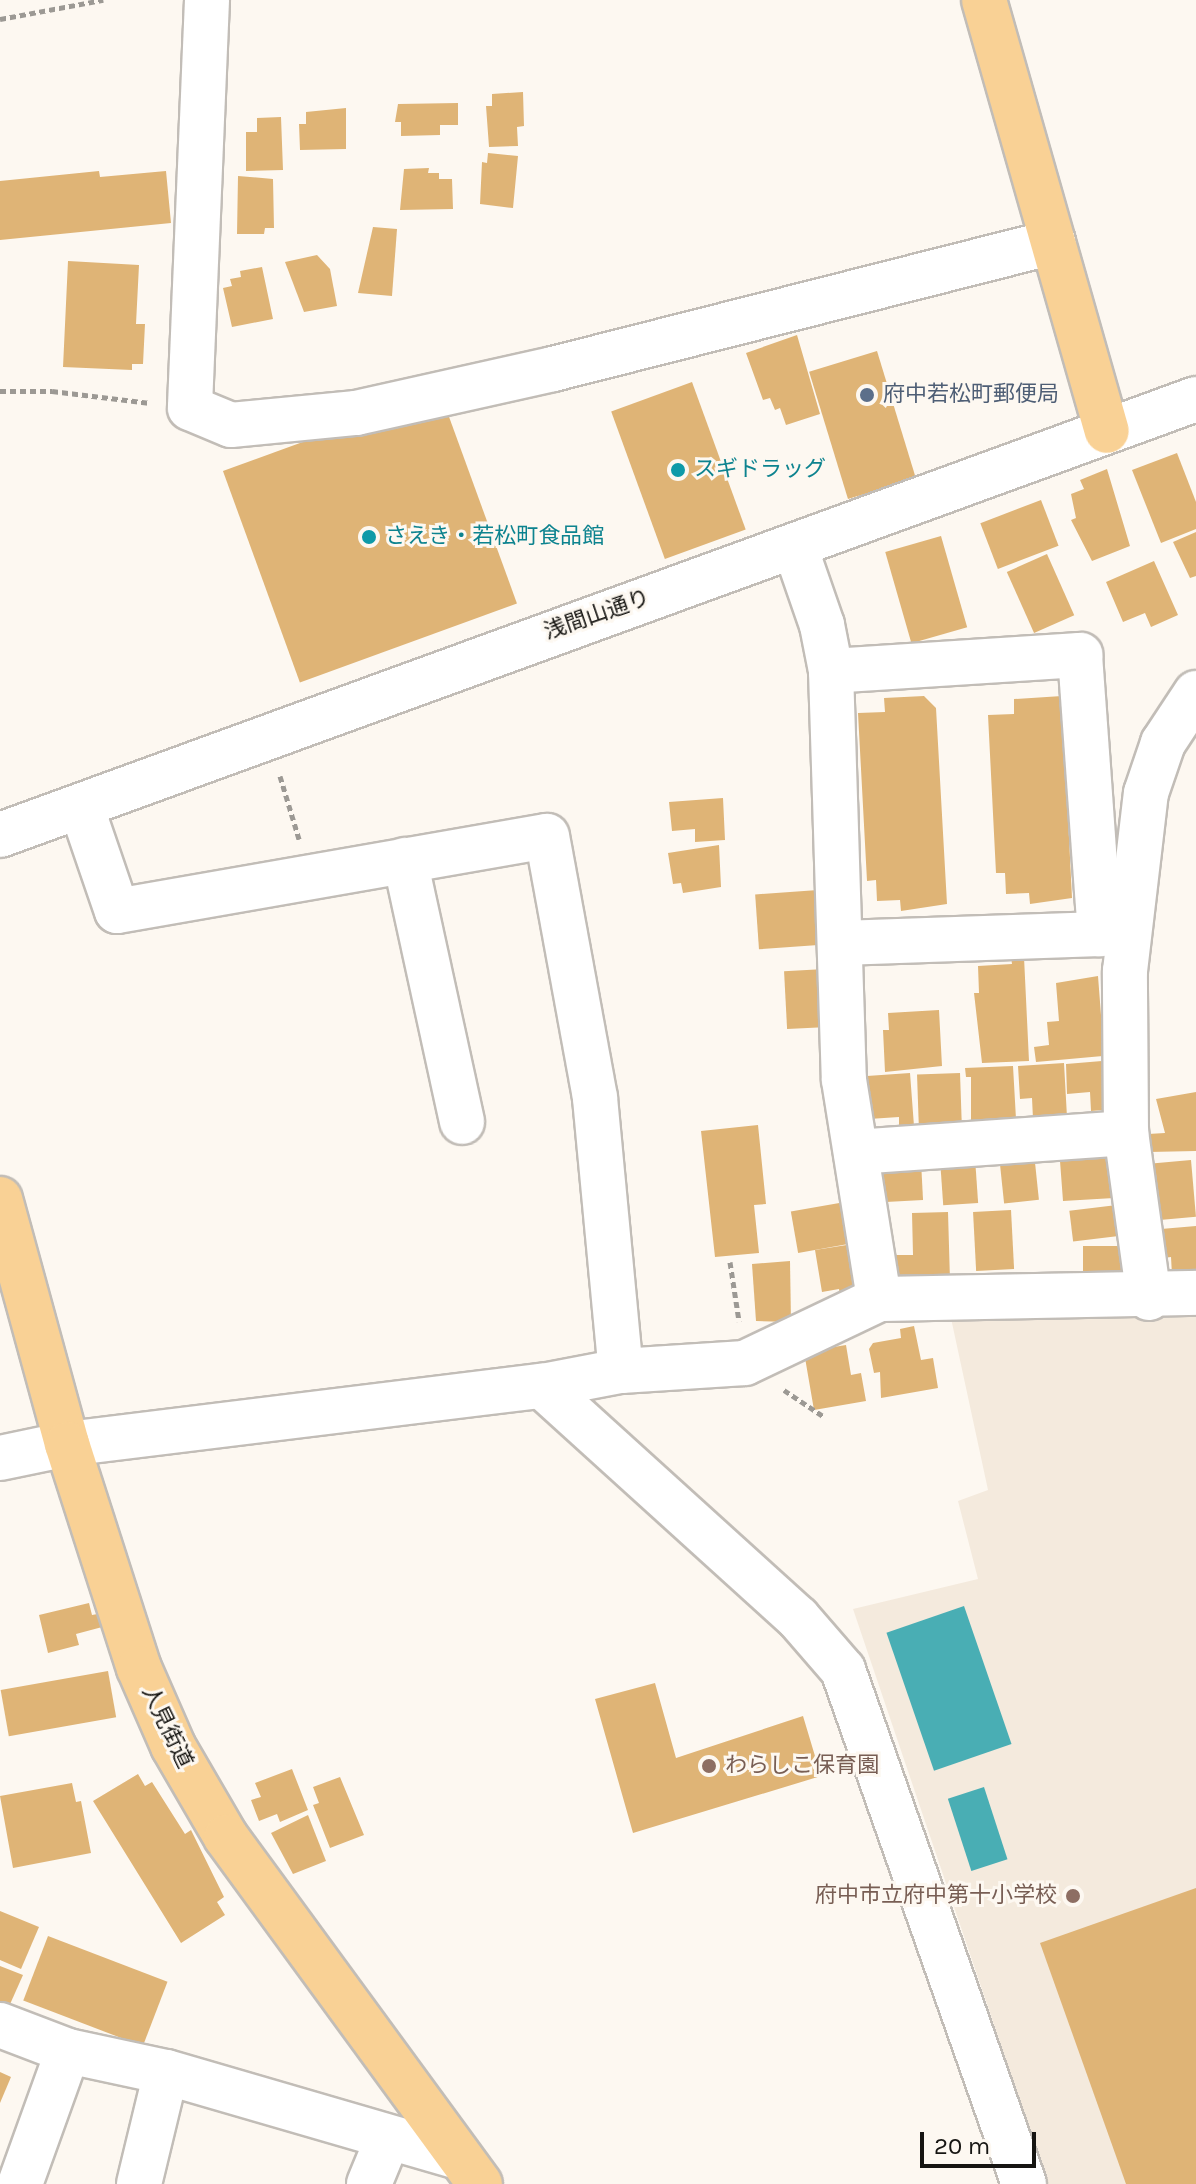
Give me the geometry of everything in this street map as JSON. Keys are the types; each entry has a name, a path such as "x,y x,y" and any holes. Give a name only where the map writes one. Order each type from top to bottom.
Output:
{"main road":[{"path":"984,0 1107,431"},
{"name":"人見街道","path":"0,1199 67,1444 139,1668 173,1746 226,1837 469,2170"}],"street":[{"path":"207,0 190,408 231,425 356,413 553,369 1053,242"},
{"name":"浅間山通り","path":"0,835 1196,399"},
{"path":"795,547 822,625 831,671 844,1080 879,1299"},
{"path":"831,671 1080,655 1100,934 841,943"},
{"path":"1149,1298 1126,1133 1125,971 1146,793 1163,743 1196,693"},
{"path":"81,806 117,911 309,873 547,836 595,1098 621,1371"},
{"path":"405,860 462,1122"},
{"path":"856,1152 1126,1133"},
{"path":"0,1458 67,1444 542,1386 621,1371 745,1363 879,1299 1149,1298 1196,1293"},
{"path":"542,1386 798,1618 843,1670 1024,2184"},
{"path":"0,2025 68,2051 166,2072 388,2138 469,2170"},
{"path":"20,2184 68,2051"},
{"path":"139,2184 166,2072"},
{"path":"369,2184 388,2138"}],"path":[{"path":"0,19 103,0"},
{"path":"0,391 52,391 190,408"},
{"path":"269,737 309,873"},
{"path":"730,1262 745,1363"}],"shaded area":[{"name":"府中市立府中第十小学校","path":"1196,1308 1196,2184 1048,2184 853,1609 978,1579 958,1501 988,1490 949,1309"}],"water":[{"path":"964,1606 1012,1744 934,1771 886,1633"},
{"path":"984,1787 1007,1859 971,1871 948,1799"}],"building":[{"path":"523,92 524,126 517,127 518,146 489,147 486,106 492,106 492,94"},
{"path":"458,103 458,125 440,125 440,135 401,136 401,122 395,122 398,104"},
{"path":"346,108 346,149 300,150 299,124 306,124 306,112"},
{"path":"281,117 283,170 246,171 246,132 257,132 257,118"},
{"path":"488,153 518,156 513,208 480,204 482,162 487,163"},
{"path":"429,168 428,173 439,173 439,179 452,179 453,209 400,210 404,169"},
{"path":"99,171 100,177 166,171 171,223 0,240 0,181"},
{"path":"238,176 273,179 274,228 265,228 264,234 237,234"},
{"path":"373,227 397,229 392,296 358,293"},
{"path":"317,255 330,269 337,306 304,312 285,262"},
{"path":"68,261 139,265 136,324 145,324 143,364 132,364 132,370 63,367"},
{"path":"262,267 273,319 232,327 223,288 232,286 230,279 241,277 240,271"},
{"path":"797,335 820,414 786,425 780,408 775,410 770,398 763,400 746,353"},
{"name":"府中若松町郵便局","path":"877,351 916,478 848,499 809,372"},
{"name":"スギドラッグ","path":"692,382 746,530 665,559 611,411"},
{"name":"さえき・若松町食品館","path":"440,392 517,603 300,682 223,471"},
{"path":"1177,453 1196,502 1196,529 1161,543 1132,470"},
{"path":"1107,469 1130,546 1092,561 1071,520 1076,518 1071,494 1084,489 1080,480"},
{"path":"1041,500 1059,546 998,569 980,523"},
{"path":"1196,532 1196,576 1190,578 1173,542"},
{"path":"941,536 967,627 911,643 885,552"},
{"path":"1047,554 1074,615 1034,633 1007,572"},
{"path":"1154,561 1178,615 1151,627 1145,613 1123,622 1106,582"},
{"path":"924,696 936,708 947,904 901,911 900,900 877,901 876,880 867,881 858,713 885,712 884,698"},
{"path":"1062,696 1072,898 1030,904 1029,893 1006,894 1005,873 996,873 988,715 1014,714 1014,699"},
{"path":"723,798 725,840 695,842 695,829 672,831 669,802"},
{"path":"719,845 721,887 683,893 681,883 673,884 668,853"},
{"path":"818,890 822,945 759,949 755,894"},
{"path":"1011,957 1024,957 1029,1061 982,1063 974,993 979,993 978,966 1012,964"},
{"path":"825,969 828,1027 787,1029 784,971"},
{"path":"1098,976 1101,1015 1107,1015 1114,1055 1036,1062 1034,1047 1049,1045 1047,1022 1059,1021 1056,983"},
{"path":"939,1010 942,1066 885,1072 883,1030 889,1030 888,1013"},
{"path":"1114,1060 1117,1109 1091,1111 1090,1092 1067,1094 1066,1064"},
{"path":"1064,1063 1067,1117 1033,1119 1032,1098 1020,1099 1018,1066"},
{"path":"1013,1066 1016,1119 971,1121 971,1077 966,1077 965,1068"},
{"path":"910,1073 914,1126 899,1127 899,1117 869,1119 867,1076"},
{"path":"960,1073 962,1122 919,1123 917,1075"},
{"path":"1196,1092 1196,1151 1149,1152 1148,1134 1165,1133 1156,1099"},
{"path":"758,1125 766,1204 754,1205 759,1253 715,1257 701,1131"},
{"path":"1110,1148 1114,1198 1063,1201 1060,1161 1068,1161 1068,1151"},
{"path":"1034,1153 1039,1200 1004,1203 999,1157"},
{"path":"975,1158 978,1203 943,1205 940,1160"},
{"path":"1191,1160 1196,1217 1154,1220 1149,1164"},
{"path":"921,1161 923,1200 881,1202 879,1163"},
{"path":"845,1202 852,1243 798,1253 791,1212"},
{"path":"1117,1205 1121,1236 1073,1242 1069,1211"},
{"path":"1011,1210 1014,1269 976,1271 973,1212"},
{"path":"948,1212 950,1280 895,1282 895,1255 913,1255 912,1213"},
{"path":"1196,1226 1196,1274 1172,1275 1171,1257 1163,1258 1161,1229"},
{"path":"853,1244 859,1285 840,1295 839,1289 822,1292 815,1250"},
{"path":"1083,1246 1131,1246 1131,1280 1083,1280"},
{"path":"790,1261 791,1322 756,1321 752,1264"},
{"path":"914,1326 921,1360 933,1358 938,1388 881,1398 880,1372 874,1373 869,1349 873,1343 901,1338 900,1329"},
{"path":"846,1345 851,1375 861,1373 866,1401 814,1410 804,1352"},
{"path":"89,1603 92,1615 103,1613 106,1626 76,1634 79,1645 48,1653 39,1615"},
{"path":"108,1671 116,1717 9,1736 1,1690"},
{"name":"わらしこ保育園","path":"655,1683 676,1758 803,1716 821,1776 633,1833 595,1699"},
{"path":"292,1769 308,1810 280,1822 277,1814 259,1821 251,1800 261,1797 255,1783"},
{"path":"138,1774 145,1786 152,1782 185,1834 191,1830 224,1897 217,1902 225,1915 181,1943 93,1801"},
{"path":"340,1777 364,1835 330,1848 313,1805 319,1803 313,1787"},
{"path":"72,1783 76,1802 81,1801 91,1853 13,1868 0,1796"},
{"path":"308,1815 326,1861 293,1874 271,1833"},
{"path":"1196,1888 1196,2184 1126,2184 1040,1943"},
{"path":"0,1911 39,1927 21,1969 0,1960"},
{"path":"48,1936 167,1982 143,2046 23,2000"},
{"path":"0,1966 23,1975 7,2011 0,2009"},
{"path":"0,2072 11,2077 0,2103"}],"place":[{"name":"府中若松町郵便局","path":"867,395"},
{"name":"スギドラッグ","path":"678,470"},
{"name":"さえき・若松町食品館","path":"369,537"},
{"name":"わらしこ保育園","path":"709,1766"},
{"name":"府中市立府中第十小学校","path":"1073,1896"}]}
